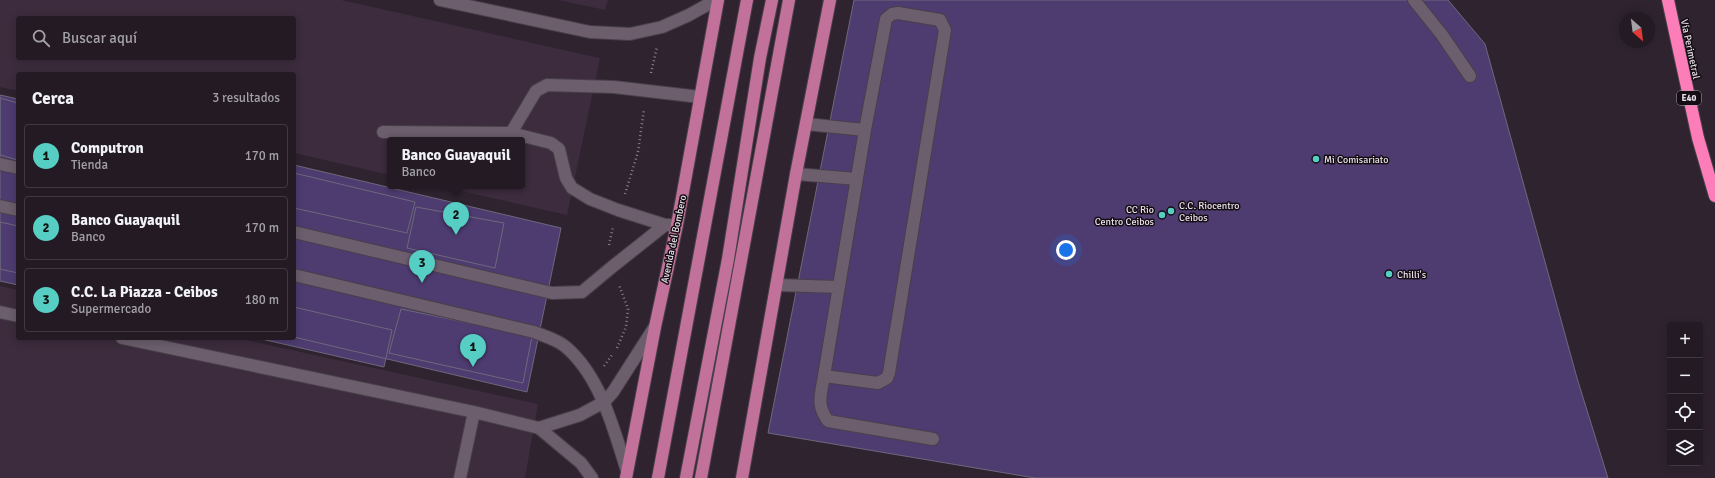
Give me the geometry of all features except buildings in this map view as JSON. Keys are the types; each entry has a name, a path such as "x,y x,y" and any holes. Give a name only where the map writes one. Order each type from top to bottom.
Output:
{"highway":[{"name":"Vía Perimetral","path":"1668,0 1698,138 1715,196"}],"main road":[{"name":"Avenida del Bombero","path":"626,475 677,224 717,0"},
{"path":"658,478 747,0"},
{"path":"686,478 728,259 760,58 772,0"},
{"path":"701,478 789,0"},
{"path":"742,478 796,174 830,0"}],"lane":[{"path":"440,0 590,32 630,34 662,27 717,0"},
{"path":"1414,0 1442,35 1470,76"},
{"path":"824,376 878,383 887,378 889,373 945,30 940,20 898,13 892,14 886,19 865,130 824,376 820,404 822,413 828,421 933,439"},
{"path":"511,133 536,91 547,84 614,87 700,96"},
{"path":"806,124 865,130"},
{"path":"383,132 511,133 551,143 559,149 566,178 572,188 590,199 618,210 665,225 677,224"},
{"path":"0,164 16,168"},
{"path":"796,174 857,179"},
{"path":"0,206 16,210"},
{"path":"296,232 552,293 582,292 665,225"},
{"path":"296,275 534,332 567,347 583,366 604,402 626,475"},
{"path":"777,285 839,287"},
{"path":"0,312 16,316"},
{"path":"539,428 580,415 604,402 616,387 655,327"},
{"path":"132,340 474,412 539,428 581,463 592,478"},
{"path":"460,478 474,412"}],"shaded area":[{"path":"0,0 341,0 600,58 567,215 452,189 525,189 525,137 387,137 387,174 296,153 296,72 16,72 16,91 0,87"},
{"path":"558,0 608,0 605,10"},
{"path":"0,286 16,290 16,340 246,340 538,404 525,478 0,478"}],"place":[{"name":"Mi Comisariato","path":"1316,159"},
{"name":"C.C. Riocentro Ceibos","path":"1171,211"},
{"name":"CC Rio Centro Ceibos","path":"1162,215"},
{"name":"Banco Guayaquil","path":"456,235"},
{"name":"Chilli's","path":"1389,274"},
{"name":"C.C. La Piazza - Ceibos","path":"422,283"},
{"name":"Computron","path":"473,367"}]}
